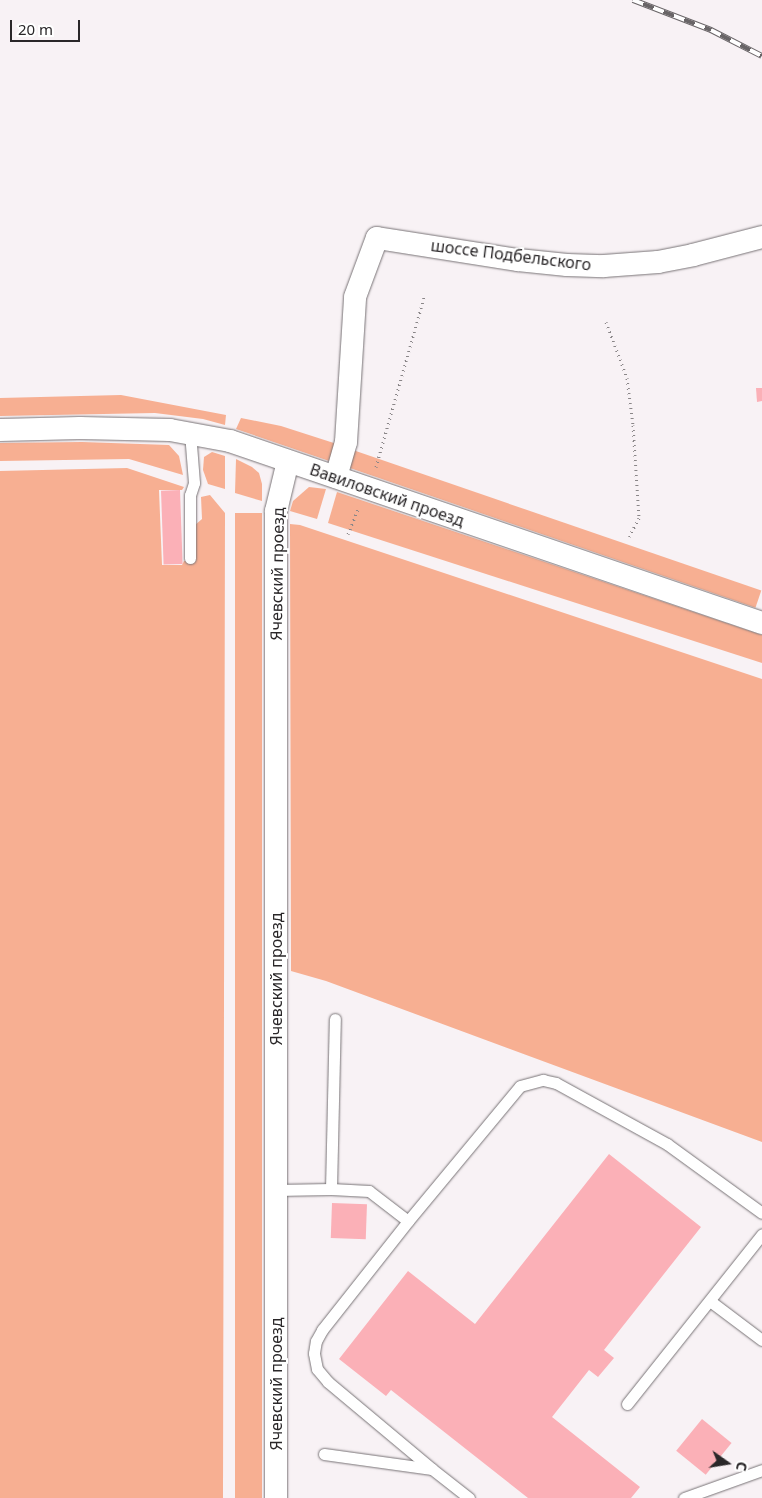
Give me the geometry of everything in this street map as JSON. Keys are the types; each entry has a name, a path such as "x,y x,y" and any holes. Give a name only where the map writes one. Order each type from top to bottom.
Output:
{"street":[{"name":"шоссе Подбельского","path":"336,477 346,442 355,297 377,238 518,260 567,265 604,266 627,265 684,257 762,237"},
{"name":"Вавиловский проезд","path":"0,430 90,428 190,432 230,441 762,622"},
{"name":"Ячевский проезд","path":"276,1498 276,511 288,461"}],"lane":[{"path":"190,432 194,483 190,495 190,558"},
{"path":"331,1189 335,1019"},
{"path":"469,1498 328,1382 317,1368 314,1353 316,1341 322,1330 520,1086 543,1080 556,1083 666,1144 762,1213"},
{"path":"276,1190 369,1190 408,1222"},
{"path":"627,1404 762,1234"},
{"path":"710,1301 762,1340"},
{"path":"324,1454 432,1469"},
{"path":"684,1498 762,1470"}],"path":[{"path":"381,454 424,297"},
{"path":"606,322 627,378 633,425 639,518 629,537"}],"shaded area":[{"path":"121,395 226,415 225,425 203,419 155,413 0,416 0,398"},
{"path":"241,418 281,426 340,445 335,463 236,429"},
{"path":"82,442 169,445 179,456 183,475 129,459 0,461 0,443"},
{"path":"350,449 761,591 755,608 344,466"},
{"path":"212,452 225,456 225,489 208,484 203,470 204,457"},
{"path":"236,459 259,473 262,484 262,501 235,493"},
{"path":"127,468 184,487 182,490 159,490 162,565 182,565 184,561 195,559 195,525 202,519 201,497 210,495 225,513 223,1498 0,1498 0,471"},
{"path":"309,487 326,489 317,519 290,511 293,501"},
{"path":"337,492 762,635 762,663 328,523"},
{"path":"235,513 262,513 262,1498 235,1498"},
{"path":"290,524 300,525 762,679 762,1142 326,981 291,971"}],"building":[{"path":"756,388 762,388 762,401 757,402"},
{"path":"180,490 183,564 164,565 161,491"},
{"path":"609,1154 701,1227 604,1350 614,1358 598,1377 589,1370 552,1417 640,1487 631,1498 528,1498 391,1390 386,1396 339,1359 408,1271 475,1324"},
{"path":"332,1203 367,1204 366,1239 331,1238"},
{"path":"702,1419 732,1443 706,1475 676,1451"}],"railway":[{"path":"633,0 711,30 762,56"}]}
